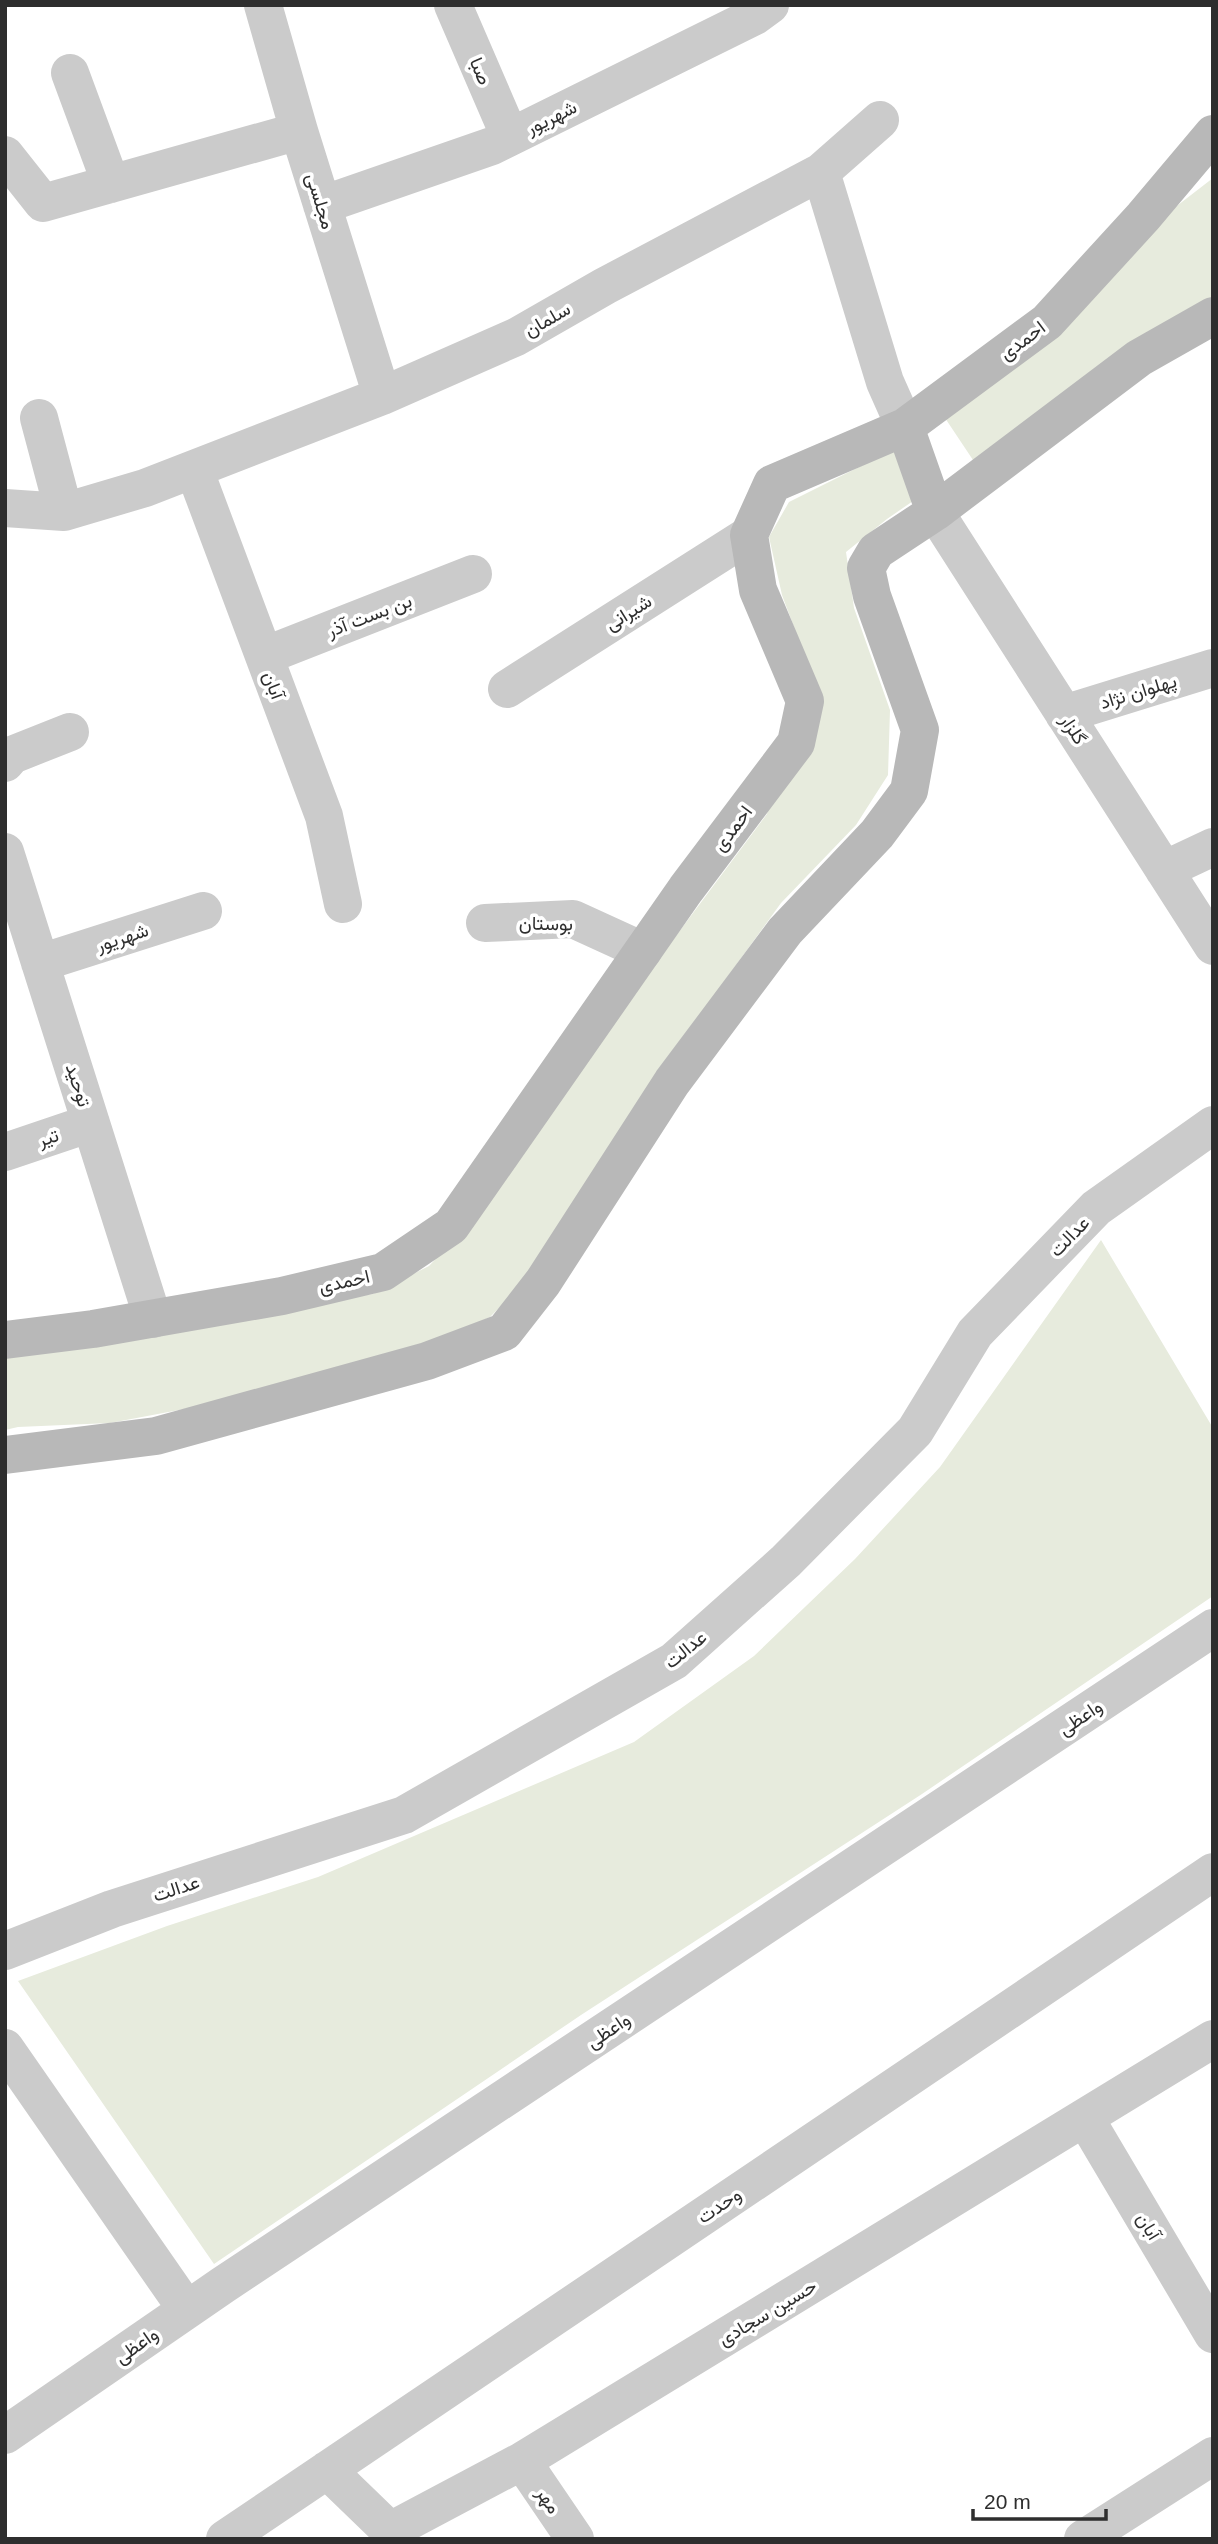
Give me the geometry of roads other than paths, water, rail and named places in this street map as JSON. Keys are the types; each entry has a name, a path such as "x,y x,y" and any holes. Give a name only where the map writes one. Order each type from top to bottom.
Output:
{"street":[{"name":"مجلسی","path":"263,5 299,131 382,396"},
{"name":"صبا","path":"453,5 510,137"},
{"name":"شهریور","path":"322,205 492,146 743,22 771,5"},
{"path":"70,73 111,184"},
{"name":"سلمان","path":"5,508 64,512 145,488 382,396 516,337 605,286 821,172 880,120"},
{"path":"5,155 43,203 299,131"},
{"name":"احمدی","path":"5,1339 153,1319 282,1296 383,1272 451,1226 643,951 796,744 805,701 758,590 749,535 772,484 905,427 1046,322 1143,217 1213,134"},
{"path":"821,172 886,382 935,512"},
{"path":"5,1455 156,1436 427,1361 504,1332 543,1282 680,1071 785,931 877,834 909,791 920,730 872,596 866,568 876,551 935,512 1139,358 1213,316"},
{"path":"39,418 64,512"},
{"name":"آبان","path":"194,469 324,816 343,904"},
{"name":"گلزار","path":"935,512 1213,946"},
{"name":"شیرانی","path":"507,689 749,535"},
{"name":"بن بست آذر","path":"264,656 474,574"},
{"name":"پهلوان نژاد","path":"1064,714 1213,668"},
{"path":"5,763 12,755 70,732"},
{"path":"1164,870 1213,846"},
{"name":"توحید","path":"5,852 153,1319"},
{"name":"شهریور","path":"40,963 203,911"},
{"name":"بوستان","path":"485,923 573,919 643,951"},
{"name":"تیر","path":"5,1152 91,1123"},
{"name":"عدالت","path":"5,1951 112,1909 404,1815 674,1661 786,1561 915,1431 975,1333 1097,1208 1213,1125"},
{"name":"واعظی","path":"5,2435 187,2310 1213,1628"},
{"name":"وحدت","path":"225,2539 1213,1872"},
{"name":"حسین سجادی","path":"327,2470 390,2531 522,2462 1213,2039"},
{"path":"5,2048 187,2310"},
{"name":"آبان","path":"1085,2118 1213,2334"},
{"path":"1083,2539 1213,2456"},
{"name":"مهر","path":"522,2462 575,2539"}]}
